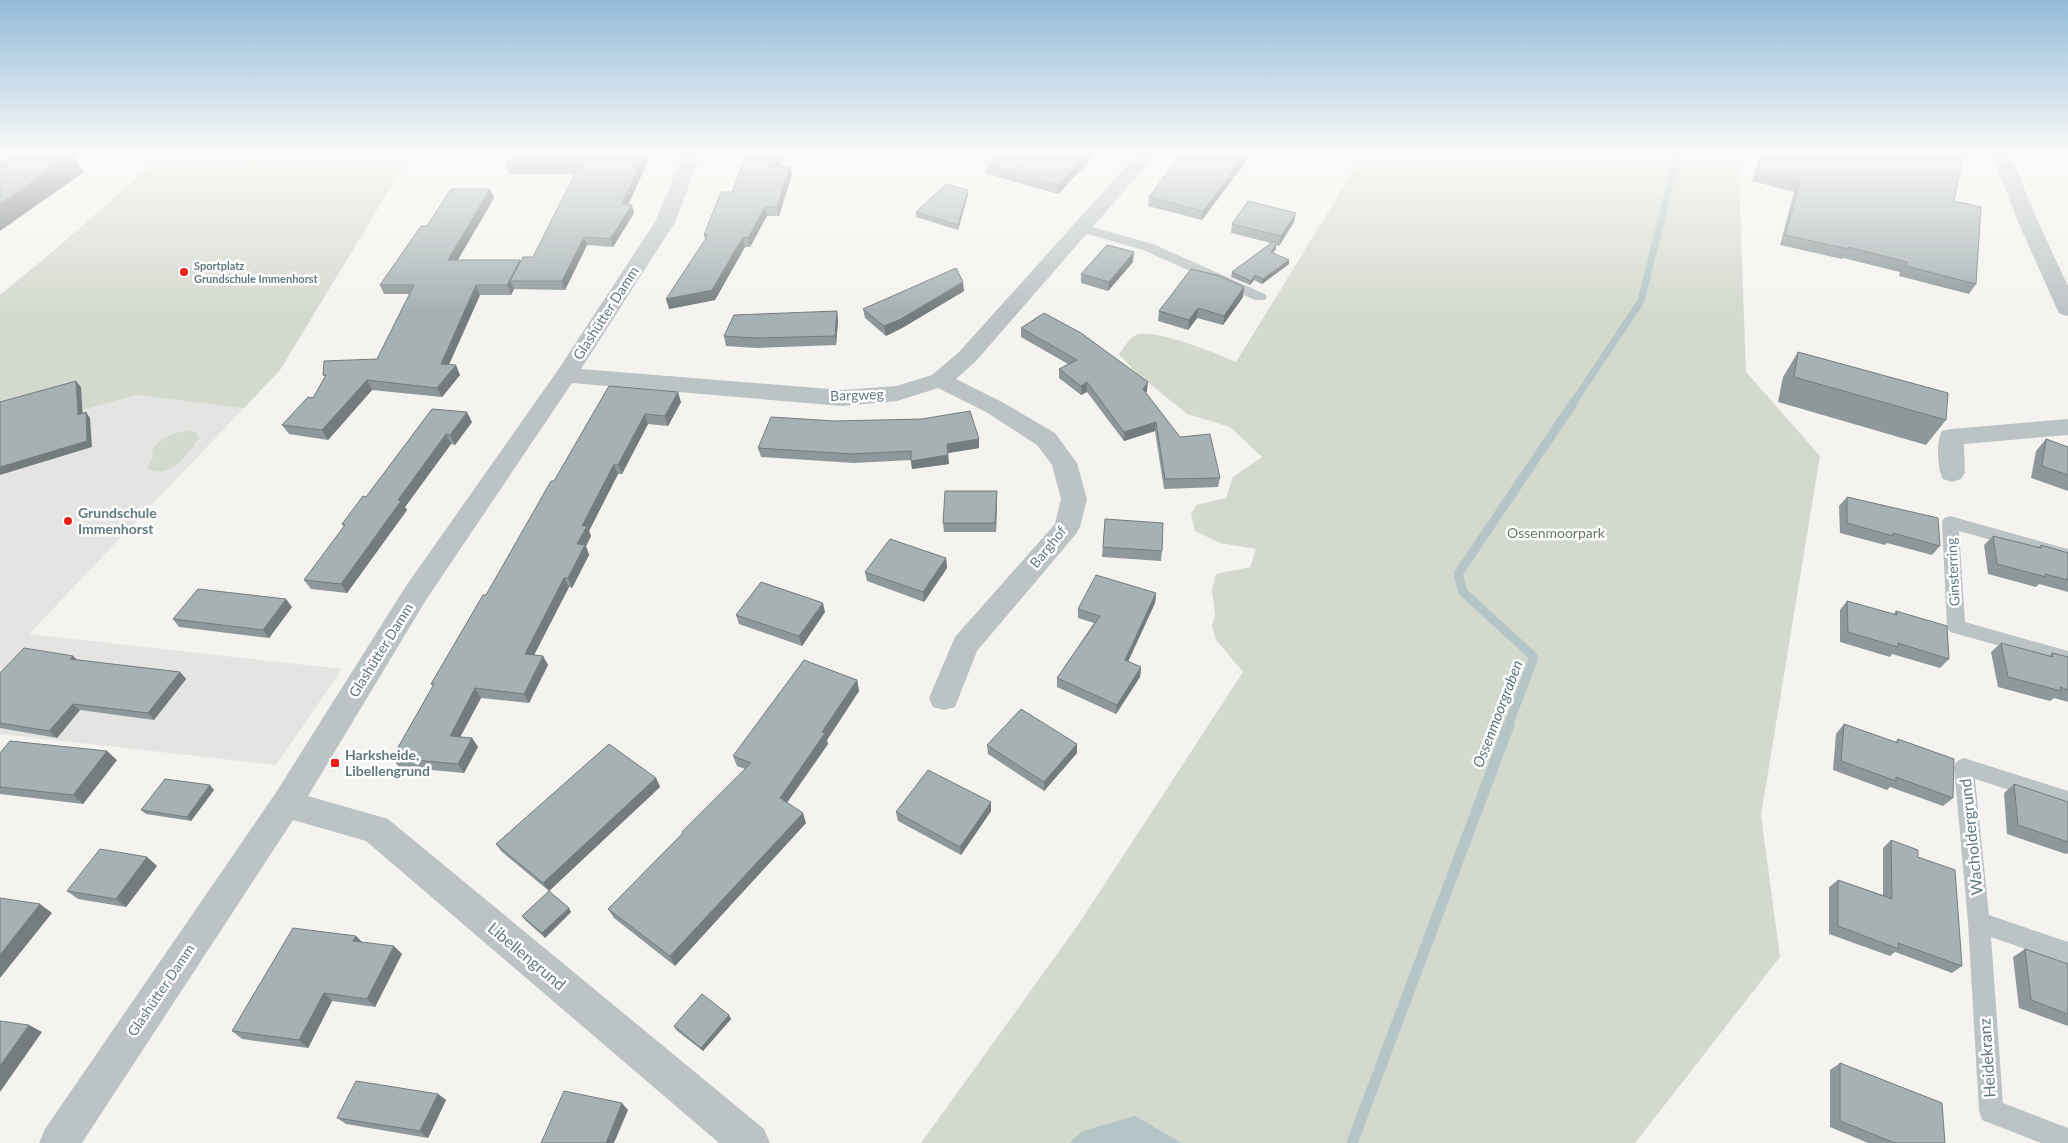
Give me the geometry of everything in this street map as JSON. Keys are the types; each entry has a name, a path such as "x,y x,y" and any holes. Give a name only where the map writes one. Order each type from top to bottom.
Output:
{"street":[{"name":"Glashütter Damm","path":"59,1143 286,804 416,592 566,375 665,222 672,205"},
{"name":"Bargweg","path":"566,375 842,398 897,393 940,380 967,357 1102,205"},
{"path":"2021,205 2068,309"},
{"name":"Barghof","path":"940,380 994,407 1046,439 1064,463 1074,499 1067,527 965,645 944,698"},
{"path":"1952,473 1950,437 2068,427"},
{"name":"Libellengrund","path":"286,804 376,830 750,1143"}],"lane":[{"path":"1082,228 1148,247 1260,297"},
{"name":"Ginsterring","path":"2068,554 1950,522 1956,627 2068,658"},
{"name":"Wacholdergrund","path":"1979,922 1964,767 2068,800"},
{"path":"1979,922 2068,952"},
{"name":"Heidekranz","path":"1979,922 1991,1111 2068,1141"}],"shaded area":[{"name":"Grundschule Immenhorst","path":"106,205 380,205 280,370 29,634 342,669 276,765 0,734 0,295"},
{"path":"1135,1116 1182,1143 1069,1143 1082,1131"}],"green space":[{"name":"Sportplatz Grundschule Immenhorst","path":"106,205 380,205 280,370 244,408 136,395 0,433 0,295"},
{"name":"Ossenmoorpark","path":"1332,205 1740,205 1746,372 1820,456 1761,815 1780,957 1635,1143 1182,1143 1135,1117 1082,1131 1069,1143 921,1143 1078,925 1243,672 1216,640 1212,626 1215,615 1212,589 1216,574 1250,567 1256,549 1220,543 1195,531 1191,514 1196,505 1226,498 1233,477 1262,457 1230,427 1187,414 1134,371 1119,354 1134,336 1143,334 1184,342 1236,362"},
{"path":"188,431 196,432 199,438 178,464 164,471 147,469 153,456 152,451 158,443 172,434"}],"building":[{"path":"440,205 480,205 448,260 520,260 507,285 476,285 441,364 456,365 437,388 367,380 322,430 282,425 308,397 313,398 326,375 323,375 324,361 377,359 414,285 380,285 421,226 427,226"},
{"path":"559,205 632,205 610,239 584,237 562,281 510,281 523,257 533,257"},
{"path":"716,205 778,205 777,207 765,207 748,238 743,237 712,290 666,299 708,235 704,235"},
{"path":"923,205 964,205 958,225 916,212"},
{"path":"1181,205 1207,205 1203,211"},
{"path":"1245,205 1265,205 1296,213 1281,236 1232,224"},
{"path":"1793,205 1974,205 1981,207 1976,284 1906,266 1907,262 1848,247 1848,249 1785,235"},
{"path":"1274,241 1276,244 1271,252 1289,260 1263,279 1255,275 1251,281 1232,272"},
{"path":"1107,245 1134,252 1109,282 1081,274"},
{"path":"956,268 963,282 901,319 884,326 863,309"},
{"path":"1191,269 1220,276 1244,287 1224,316 1198,308 1189,320 1159,311"},
{"path":"837,311 835,336 755,338 724,336 734,315"},
{"path":"1044,313 1081,333 1148,382 1143,389 1180,437 1210,434 1220,478 1165,479 1156,422 1124,432 1087,382 1081,386 1059,369 1077,360 1021,328"},
{"path":"1798,352 1948,393 1946,420 1794,377"},
{"path":"76,381 78,415 86,412 87,441 0,467 0,402"},
{"path":"609,386 678,392 665,416 645,414 618,465 614,464 582,526 587,526 577,544 585,545 568,578 564,578 525,654 543,656 524,694 475,688 450,736 472,738 458,764 392,758 434,684 431,684 483,595 486,595 551,481 554,481"},
{"path":"432,409 467,412 450,435 446,434 398,500 401,501 341,584 304,580 345,525 342,524 363,496 366,497"},
{"path":"970,411 979,439 947,444 948,455 911,461 911,451 852,454 758,448 771,417 835,421 922,419"},
{"path":"2046,439 2068,447 2068,475 2042,466"},
{"path":"945,491 997,491 995,523 943,523"},
{"path":"1847,497 1938,518 1940,546 1893,533 1893,536 1847,523"},
{"path":"1105,519 1163,523 1162,551 1103,547"},
{"path":"1993,536 2041,548 2041,545 2068,553 2068,580 2045,574 2046,577 1997,564"},
{"path":"890,539 946,558 923,592 865,572"},
{"path":"1096,575 1156,593 1125,660 1141,667 1117,705 1057,678 1100,616 1078,609"},
{"path":"761,582 823,603 799,636 736,615"},
{"path":"198,589 286,599 263,630 173,619"},
{"path":"1847,601 1897,615 1896,611 1947,626 1949,659 1898,643 1898,647 1848,632"},
{"path":"2001,643 2053,657 2052,653 2068,657 2068,690 2060,687 2061,691 2008,677"},
{"path":"24,648 73,656 70,659 180,672 148,713 73,704 49,731 0,723 0,673"},
{"path":"804,660 857,680 822,732 825,733 780,798 803,813 670,956 608,909 751,763 733,756"},
{"path":"1021,709 1077,744 1044,782 987,745"},
{"path":"1844,724 1898,743 1898,739 1954,759 1953,798 1896,777 1896,781 1841,761"},
{"path":"10,741 107,751 73,795 0,787 0,753"},
{"path":"609,744 656,778 543,883 496,844"},
{"path":"928,770 991,802 960,847 896,812"},
{"path":"165,779 210,785 187,817 141,810"},
{"path":"2014,784 2068,802 2068,842 2018,825"},
{"path":"1891,840 1918,850 1918,857 1955,870 1962,966 1898,943 1899,949 1838,926 1838,880 1892,899"},
{"path":"100,849 147,857 116,899 67,891"},
{"path":"549,891 569,908 542,933 522,916"},
{"path":"0,898 40,904 0,955"},
{"path":"293,928 356,936 353,941 394,946 367,999 324,993 299,1040 232,1031"},
{"path":"2025,949 2068,964 2068,1014 2031,1000"},
{"path":"702,994 729,1015 701,1048 674,1026"},
{"path":"0,1021 29,1025 0,1066"},
{"path":"1840,1063 1942,1103 1945,1143 1895,1143 1840,1121"},
{"path":"356,1081 438,1094 420,1131 337,1118"},
{"path":"564,1091 622,1103 606,1143 541,1143"}],"waterway":[{"name":"Ossenmoorgraben","path":"1573,403 1641,301 1665,205"},
{"name":"Ossenmoorgraben","path":"1508,726 1534,657 1463,592 1458,574 1574,402"},
{"name":"Ossenmoorgraben","path":"1352,1143 1509,725"}],"place":[{"name":"Sportplatz Grundschule Immenhorst","path":"184,272"},
{"name":"Grundschule Immenhorst","path":"68,521"},
{"name":"Harksheide, Libellengrund","path":"335,763"}]}
